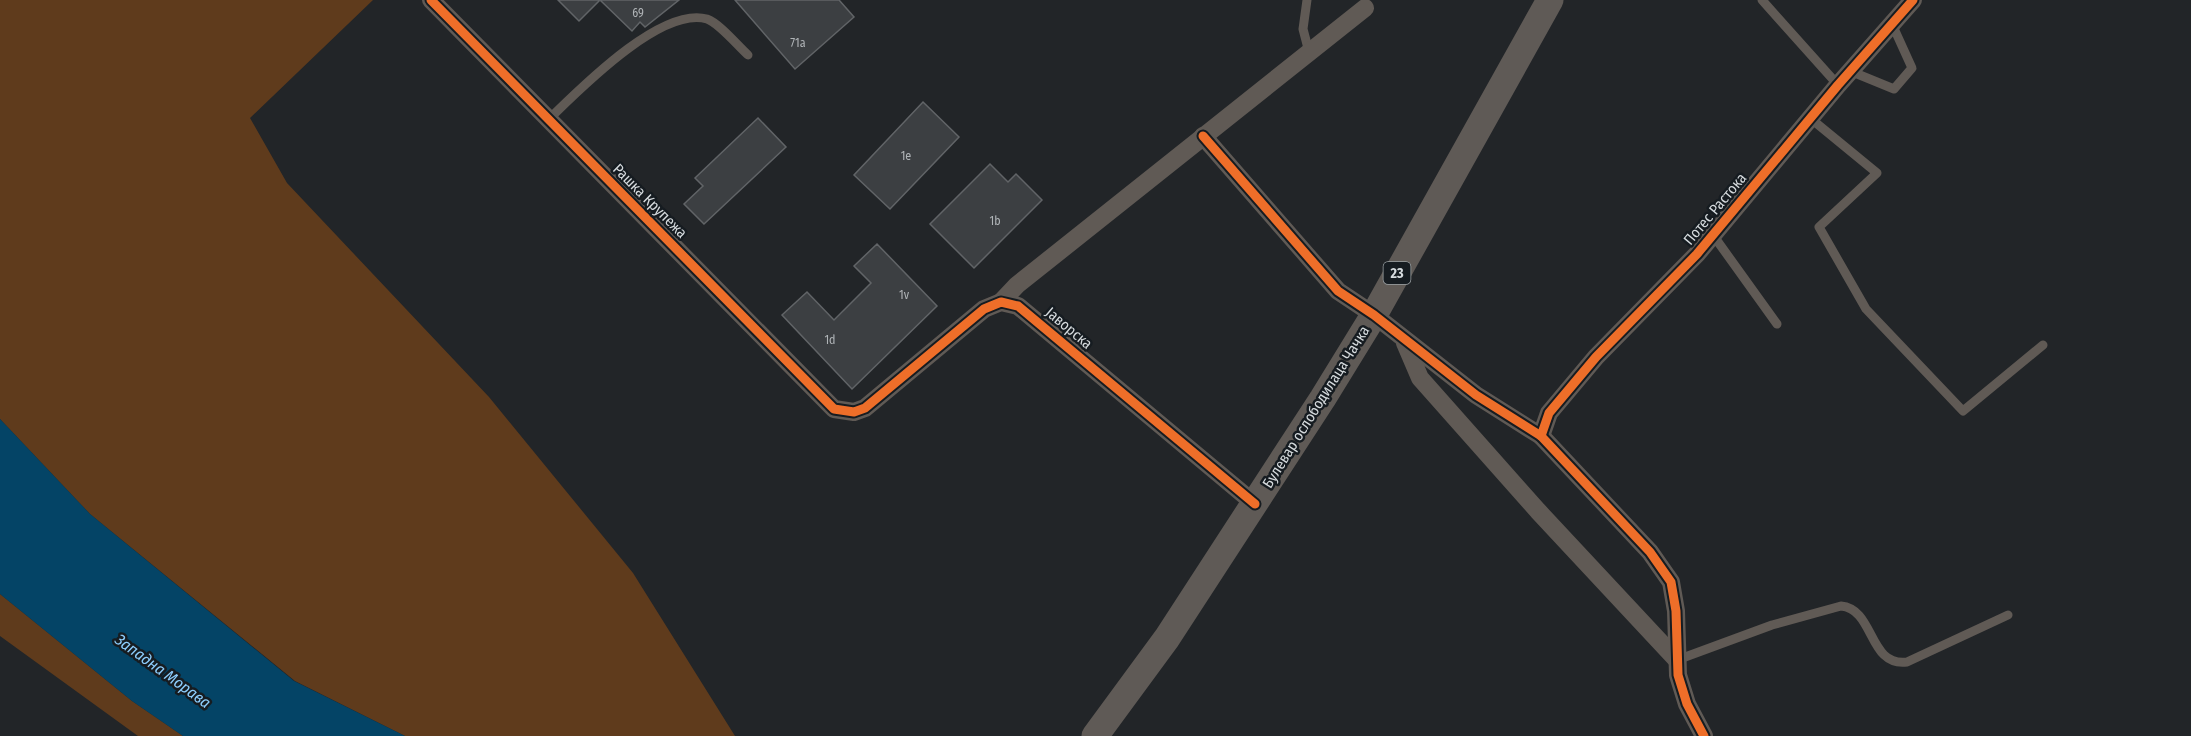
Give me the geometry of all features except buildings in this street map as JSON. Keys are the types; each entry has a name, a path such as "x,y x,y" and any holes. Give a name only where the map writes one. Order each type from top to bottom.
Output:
{"main road":[{"name":"Булевар ослободилаца Чачка","path":"1095,736 1167,639 1374,315 1550,0"}],"street":[{"name":"Рашка Крупежа","path":"431,0 834,409 854,412 865,408 984,309 1001,302"},
{"name":"Потес Растока","path":"1541,436 1549,413 1596,357 1697,254 1838,85 1913,0"},
{"path":"1001,302 1017,285 1365,8"},
{"path":"1203,136 1338,291 1374,315 1404,341 1476,395 1541,436 1650,552 1671,582 1676,611 1678,675 1687,704 1704,736"},
{"name":"Јаворска","path":"1001,302 1018,306 1255,504"},
{"path":"1404,341 1420,378 1538,511 1677,660"}],"lane":[{"path":"1307,0 1303,29 1309,52"},
{"path":"1762,0 1838,85"},
{"path":"549,119 582,88 649,34 669,23 687,17 710,20 748,55"},
{"path":"1850,71 1894,89 1912,68 1892,24"},
{"path":"1810,118 1877,173 1819,227 1866,309 1963,411 2043,345"},
{"path":"1713,235 1777,324"},
{"path":"1677,660 1772,625 1841,606 1851,608 1859,615 1884,656 1893,662 1907,662 2008,615"}],"shaded area":[{"path":"0,0 373,0 250,118 287,183 489,397 633,573 735,736 405,736 295,681 90,514 0,419"},
{"path":"0,594 132,701 183,736 138,736 0,636"}],"water":[{"name":"Западна Морава","path":"0,419 90,514 294,681 405,736 183,736 132,701 0,594"}],"cycle path":[{"path":"431,0 834,409 854,412 865,408 984,309 1001,302 1018,306 1255,504"},
{"path":"1541,436 1549,413 1596,357 1697,254 1838,85 1913,0"},
{"path":"1203,136 1338,291 1374,315 1476,395 1541,436 1650,552 1671,582 1676,611 1678,675 1687,704 1704,736"}]}
